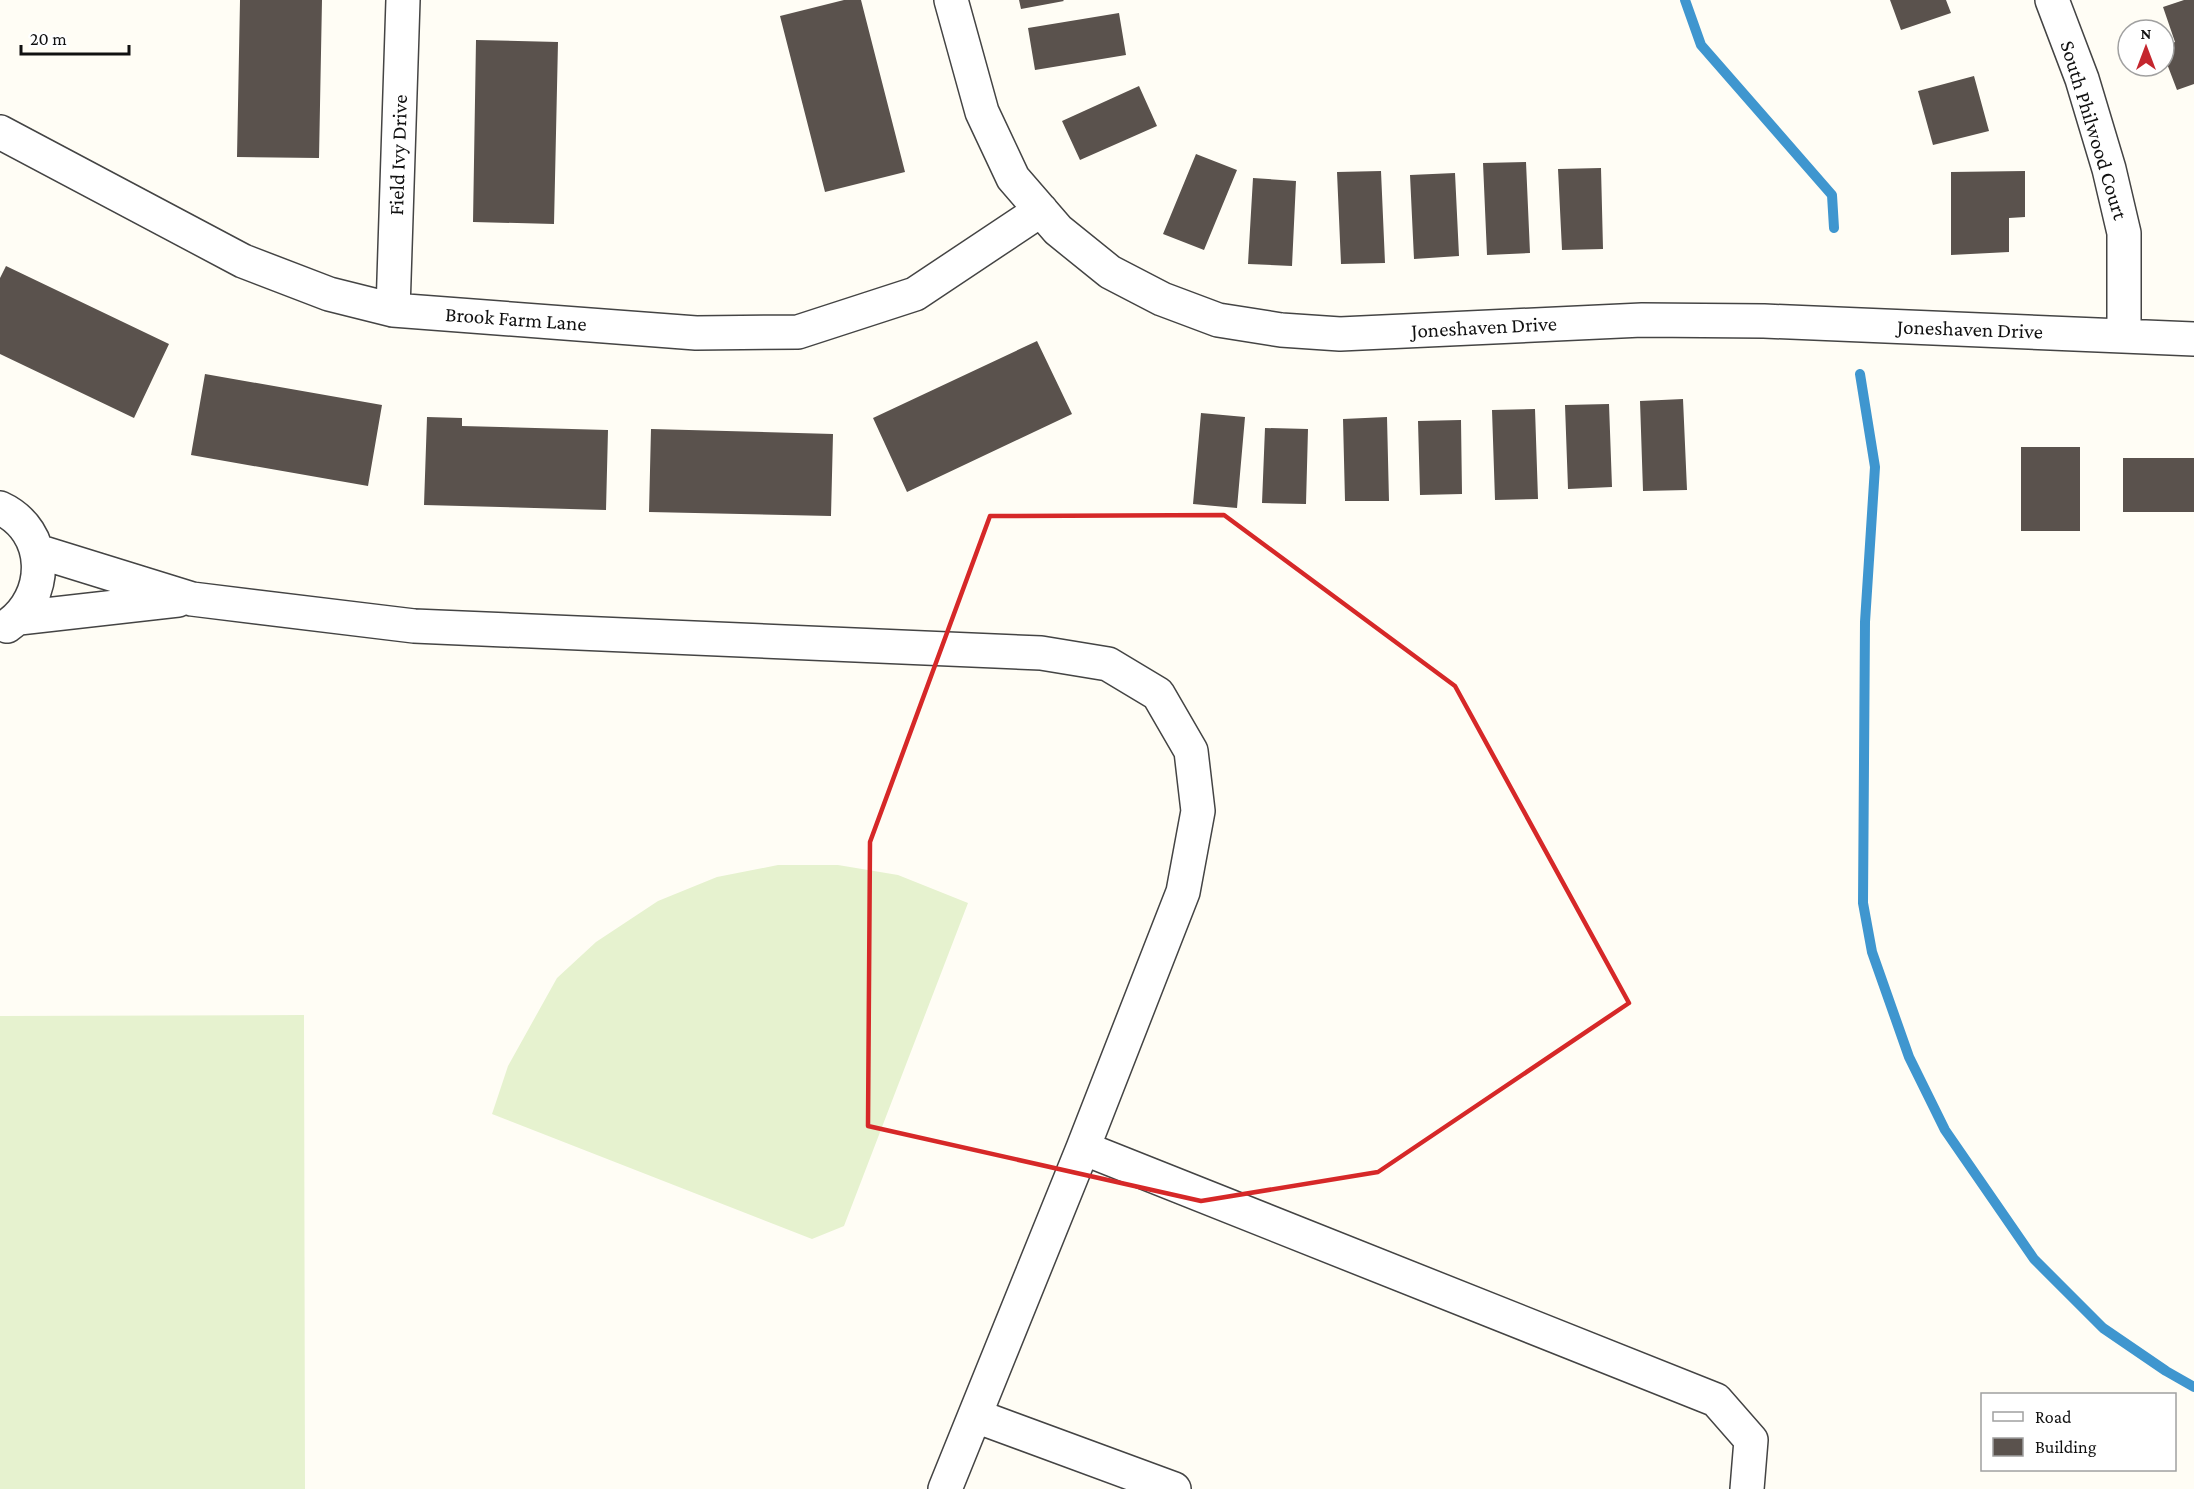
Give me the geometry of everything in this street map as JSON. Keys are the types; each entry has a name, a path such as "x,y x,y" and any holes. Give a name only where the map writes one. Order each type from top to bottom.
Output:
{"street":[{"name":"Field Ivy Drive","path":"393,310 403,0"},
{"name":"Joneshaven Drive","path":"951,0 982,112 1013,178 1059,230 1110,272 1162,299 1218,320 1281,330 1340,334 1642,320 1764,321 2194,339"},
{"name":"South Philwood Court","path":"2052,0 2082,79 2109,169 2124,233 2124,335"},
{"name":"Brook Farm Lane","path":"0,132 243,261 329,294 393,310 696,333 798,332 915,294 1041,210"},
{"path":"0,508 11,513 27,530 37,551 39,575 33,598 10,624"},
{"path":"37,551 192,599 414,626 1041,653 1108,664 1158,694 1191,751 1198,811 1183,892 1083,1148 945,1489"},
{"path":"10,624 192,599"},
{"path":"1083,1148 1716,1400 1751,1440 1747,1489"},
{"path":"976,1416 1174,1489"}],"highlighted area":[{"path":"1224,515 1455,686 1629,1003 1378,1172 1201,1201 868,1126 870,842 990,516"}],"green space":[{"path":"778,865 838,865 898,875 968,903 844,1226 812,1239 492,1114 508,1066 557,978 596,942 658,901 717,877"},
{"path":"304,1015 305,1489 0,1489 0,1016"}],"building":[{"path":"240,0 322,0 319,158 237,157"},
{"path":"844,0 861,0 905,172 825,192 780,16"},
{"path":"1019,0 1063,0 1064,1 1021,9"},
{"path":"1890,0 1946,0 1951,13 1901,30"},
{"path":"2184,0 2194,0 2194,84 2177,90 2172,78 2176,78 2176,18 2167,18 2163,7"},
{"path":"1119,13 1126,55 1035,70 1028,28"},
{"path":"476,40 558,42 554,224 473,222"},
{"path":"1974,76 1989,131 1933,145 1918,91"},
{"path":"1139,86 1157,126 1080,160 1062,121"},
{"path":"1196,154 1237,170 1204,250 1163,234"},
{"path":"1526,162 1530,253 1487,255 1483,163"},
{"path":"1601,168 1603,249 1562,250 1558,169"},
{"path":"1381,171 1385,263 1341,264 1337,172"},
{"path":"2025,171 2025,217 2009,218 2009,252 1951,255 1951,172"},
{"path":"1455,173 1459,256 1414,259 1410,175"},
{"path":"1253,178 1296,181 1292,266 1248,264"},
{"path":"6,266 169,344 134,418 0,354 0,278"},
{"path":"1037,341 1072,414 907,492 873,418"},
{"path":"205,374 382,405 368,486 191,455"},
{"path":"1683,399 1687,490 1643,491 1640,401"},
{"path":"1609,404 1612,487 1568,489 1565,405"},
{"path":"1535,409 1538,499 1495,500 1492,410"},
{"path":"1201,413 1245,417 1237,508 1193,504"},
{"path":"427,417 462,418 462,426 608,430 606,510 424,505"},
{"path":"1387,417 1389,501 1345,501 1343,419"},
{"path":"1461,420 1462,494 1420,495 1418,421"},
{"path":"1265,428 1308,429 1306,504 1262,503"},
{"path":"651,429 833,434 831,516 649,512"},
{"path":"2021,447 2080,447 2080,531 2021,531"},
{"path":"2123,458 2194,458 2194,512 2123,512"}],"waterway":[{"path":"1685,0 1701,45 1832,195 1834,228"},
{"path":"1860,374 1875,467 1865,622 1863,903 1872,952 1909,1057 1945,1130 2034,1259 2103,1328 2166,1371 2194,1387"}]}
